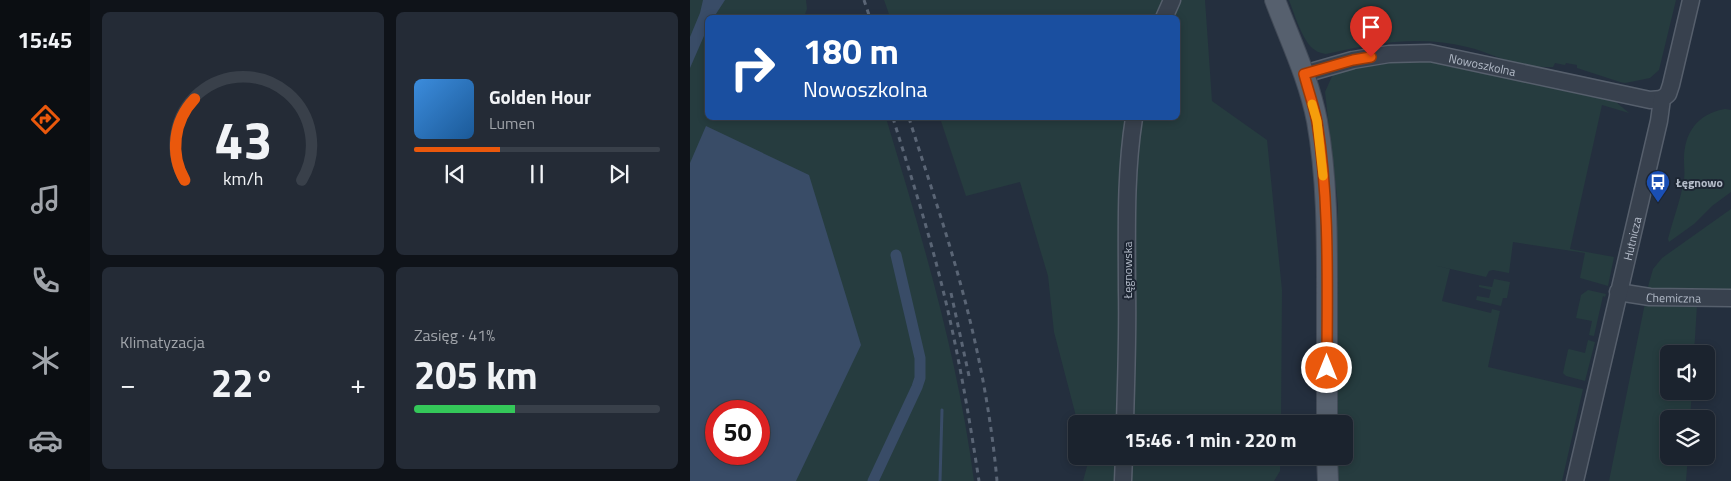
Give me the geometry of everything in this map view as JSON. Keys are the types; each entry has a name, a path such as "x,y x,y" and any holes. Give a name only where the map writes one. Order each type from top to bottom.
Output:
{"main road":[{"path":"1275,0 1304,74 1317,121 1325,196 1327,251 1327,415"},
{"path":"1327,465 1328,481"}],"street":[{"path":"1165,15 1172,0"},
{"name":"Hutnicza","path":"1575,481 1662,99 1668,94 1671,85 1691,0"},
{"name":"Nowoszkolna","path":"1304,74 1353,60 1389,54 1430,53 1650,100 1662,99"},
{"name":"Łęgnowska","path":"1125,415 1128,297 1127,186 1129,148 1134,120"},
{"name":"Chemiczna","path":"1618,292 1650,296 1731,298"},
{"path":"1123,481 1124,465"}],"green space":[{"path":"690,0 806,0 807,9 805,15 705,15 705,120 887,120 938,298 959,389 974,481 690,481"},
{"path":"884,0 1205,0 1212,101 1267,140 1282,290 1281,415 1076,415 1054,332 1048,276 1020,182 966,196 941,120 1180,120 1180,15 889,15"},
{"path":"1289,0 1676,0 1659,70 1650,78 1625,83 1577,68 1577,65 1555,63 1553,67 1526,66 1474,49 1432,41 1397,42 1326,54 1320,53 1307,41 1299,27"},
{"path":"1393,60 1437,60 1529,79 1532,84 1616,102 1629,113 1602,105 1570,249 1614,257 1608,286 1580,278 1585,253 1513,242 1509,273 1493,270 1489,271 1486,277 1433,265 1450,269 1442,301 1491,313 1492,309 1500,311 1488,367 1583,389 1562,481 1336,481 1336,465 1353,465 1353,415 1336,415 1334,295 1338,205 1325,92 1333,74 1345,69"},
{"path":"1725,109 1731,110 1731,192 1712,206 1694,224 1669,242 1668,239 1683,186 1686,141 1694,126 1700,120 1707,115"},
{"path":"1731,209 1731,293 1647,290 1653,269 1662,258"},
{"path":"1494,279 1510,282 1507,298 1503,298 1501,306 1476,300 1477,296 1489,298 1491,290 1479,287 1479,285 1492,287"},
{"path":"1588,290 1606,294 1605,297 1603,296 1594,336 1589,335 1592,321 1576,318 1581,295"},
{"path":"1645,303 1697,305 1695,345 1660,345 1660,400 1691,400 1691,410 1660,410 1660,465 1687,465 1686,481 1609,481"},
{"path":"1588,340 1595,342 1585,381 1566,376 1563,373 1568,350 1585,353"},
{"path":"1087,465 1280,465 1280,471 1274,481 1083,481"}],"water":[{"path":"703,0 725,0 715,15 705,15 705,34 690,68 690,37"},
{"path":"706,126 809,175 861,345 796,481 690,481 690,163"}],"waterway":[{"path":"873,481 920,378 920,358 896,255"},
{"path":"940,481 942,410"}],"railway":[{"path":"864,0 869,15"},
{"path":"894,120 925,222 948,310 963,383 979,481"},
{"path":"910,120 948,241 973,331 983,381 997,481"},
{"path":"951,293 969,376"}],"slow traffic":[{"path":"1312,104 1317,121 1323,176"}],"place":[{"name":"Łęgnowo","path":"1658,203"}],"route":[{"path":"1327,368 1325,196 1317,121 1304,74 1353,60 1371,57"}]}
